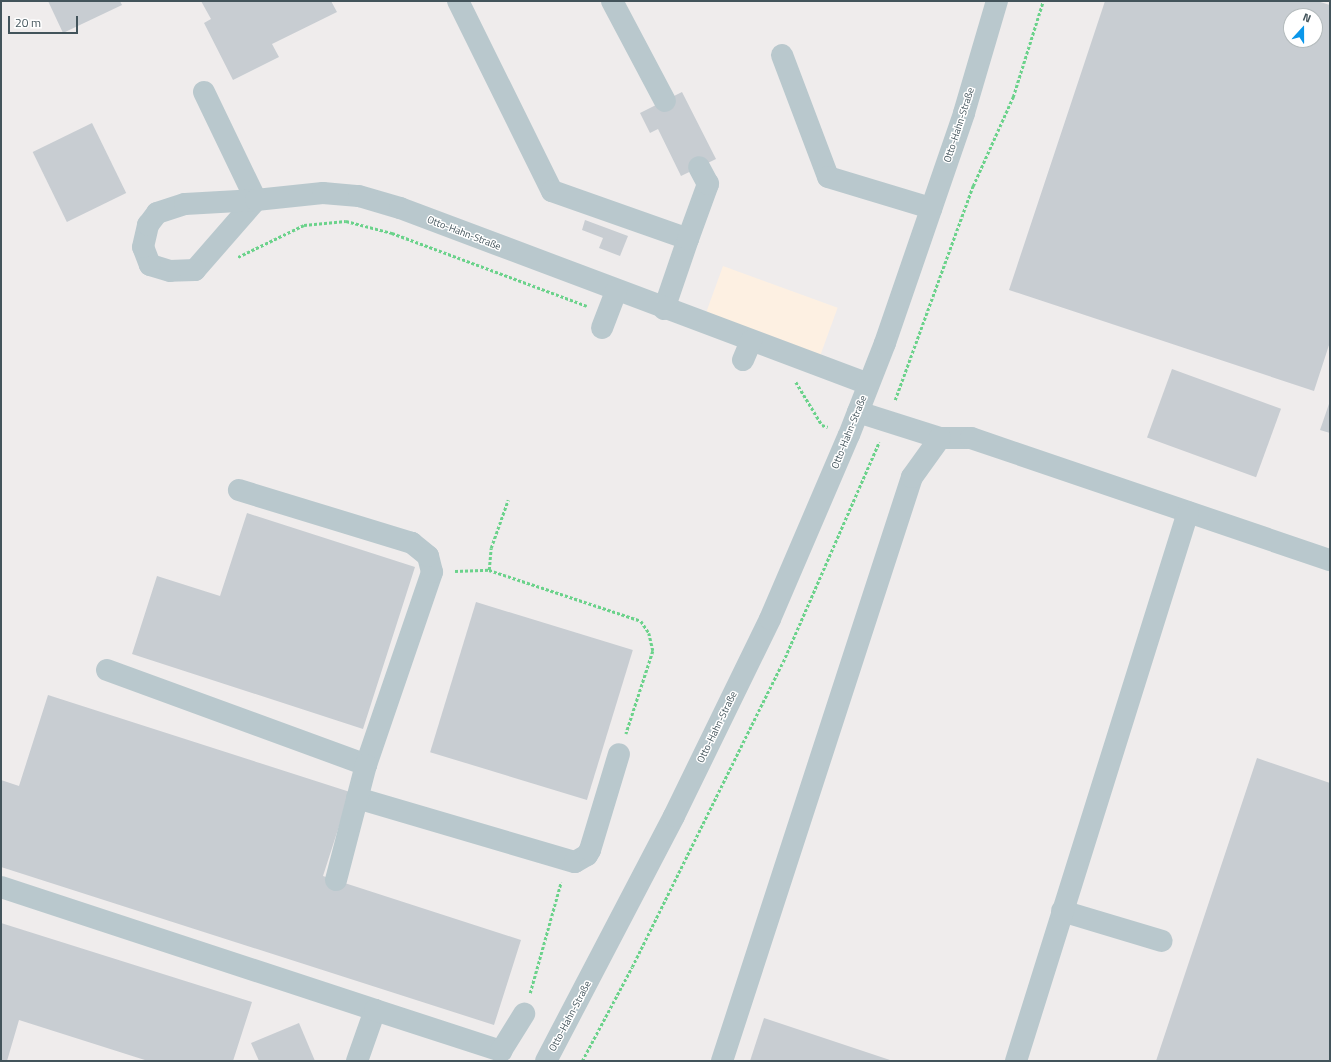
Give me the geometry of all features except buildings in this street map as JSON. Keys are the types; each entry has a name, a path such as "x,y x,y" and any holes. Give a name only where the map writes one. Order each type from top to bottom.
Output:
{"street":[{"path":"458,1 552,191 688,239"},
{"path":"612,1 665,101"},
{"name":"Otto-Hahn-Straße","path":"546,1061 674,816 767,626 849,435 964,113 997,1"},
{"path":"782,55 828,177 931,208"},
{"path":"204,92 256,200"},
{"path":"664,310 708,184 699,167"},
{"name":"Otto-Hahn-Straße","path":"256,200 195,270 170,271 150,265 144,247 148,225 158,213 184,204 256,200 323,193 359,196 400,208 664,310 747,351 868,384"},
{"path":"605,320 616,291"},
{"path":"858,412 940,438 971,438 1330,560"},
{"path":"722,1061 912,477 940,438"},
{"path":"239,490 412,543 428,556 432,572 366,765 336,880"},
{"path":"1016,1061 1188,512"},
{"path":"107,670 366,765"},
{"path":"357,798 567,861 582,859 590,850 619,754"},
{"path":"1,887 502,1051 524,1014"},
{"path":"1062,911 1162,941"},
{"path":"357,1061 375,1010"}],"path":[{"path":"236,258 304,225 346,221 392,233 605,320"},
{"path":"790,380 797,383 822,425 877,447"},
{"path":"489,570 491,548 508,500"},
{"path":"432,572 489,570 641,621 649,633 653,650 648,673 619,754"},
{"path":"524,1014 567,861"}],"shaded area":[{"path":"723,266 838,308 820,356 706,314"}]}
